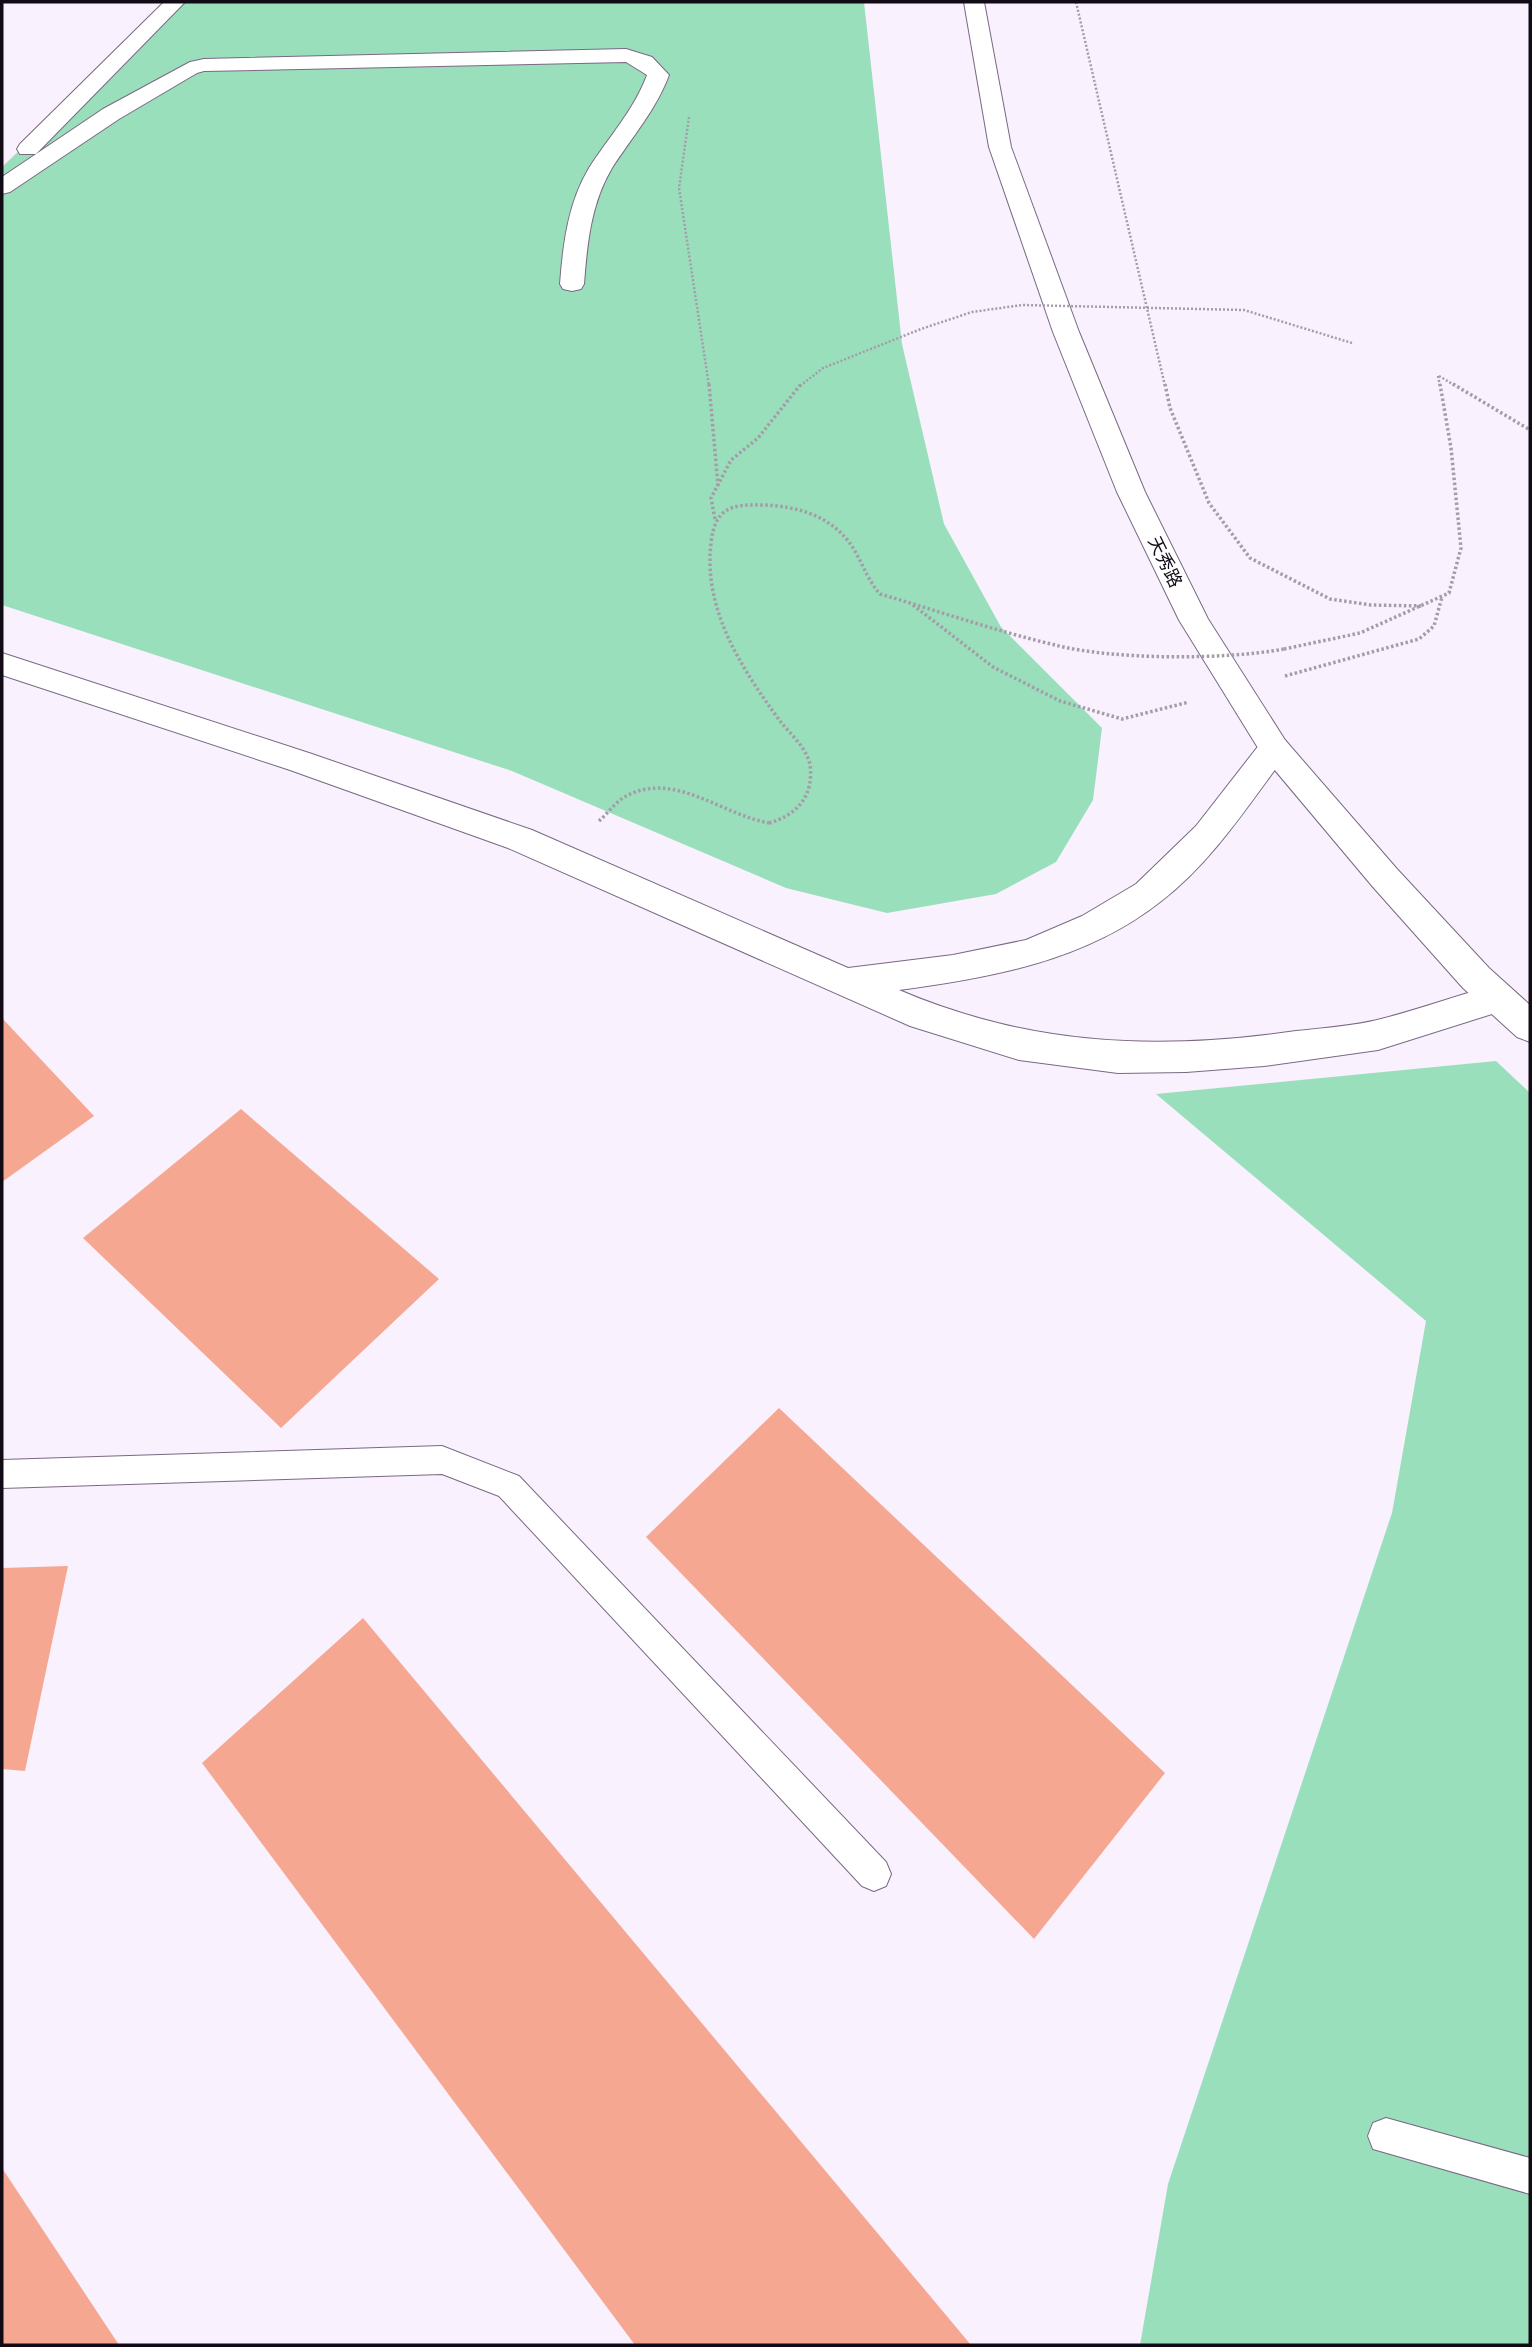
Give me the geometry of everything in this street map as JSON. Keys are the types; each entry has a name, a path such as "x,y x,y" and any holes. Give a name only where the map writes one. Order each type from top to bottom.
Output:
{"street":[{"path":"2,174 175,2"},
{"name":"天秀路","path":"974,2 1000,147 1066,332 1131,492 1194,620 1274,748 1385,878 1476,978 1530,1027"},
{"path":"2,187 111,114 190,68 204,65 626,55 641,58 659,75 646,105 600,169 587,195 574,257 572,284"},
{"path":"2,664 300,762 520,839 923,1016 1018,1045 1118,1058 1186,1057 1264,1051 1378,1035 1499,998"},
{"path":"846,982 953,968 1032,953 1094,926 1148,893 1208,835 1274,748"}],"lane":[{"path":"2,1474 442,1460 509,1486 874,1874"},
{"path":"1386,2136 1530,2176"}],"path":[{"path":"1076,2 1170,408 1209,503 1250,558 1330,599 1371,605 1423,606"},
{"path":"653,68 693,94 679,188 707,362 718,486"},
{"path":"571,862 598,821 622,799 643,789 661,787 706,799 746,819 769,823 783,820 800,809 810,788 809,762 762,694 717,616 708,579 709,546 715,519 711,498 731,460 758,438 804,381 823,368 961,316 998,306 1083,304 1244,310 1352,343"},
{"path":"715,519 728,508 761,504 798,508 844,531 857,554 867,582 880,594 1057,646 1123,654 1262,653 1360,633 1450,593 1461,548 1451,448 1438,376 1530,430"},
{"path":"913,605 957,644 1035,693 1123,719 1419,639 1434,626 1442,597"}],"green space":[{"path":"175,2 864,2 902,344 944,524 1001,627 1102,728 1093,800 1056,862 996,894 887,913 786,888 512,771 2,605 2,167"},
{"path":"1496,1061 1530,1093 1530,2345 1140,2345 1168,2184 1392,1513 1426,1321 1156,1094"}],"building":[{"path":"2,1018 94,1116 2,1182"},
{"path":"241,1109 439,1279 281,1428 83,1238"},
{"path":"779,1408 1165,1773 1034,1939 646,1537"},
{"path":"68,1566 25,1771 2,1769 2,1568"},
{"path":"363,1618 971,2345 635,2345 202,1763"},
{"path":"2,2168 119,2345 2,2345"}]}
